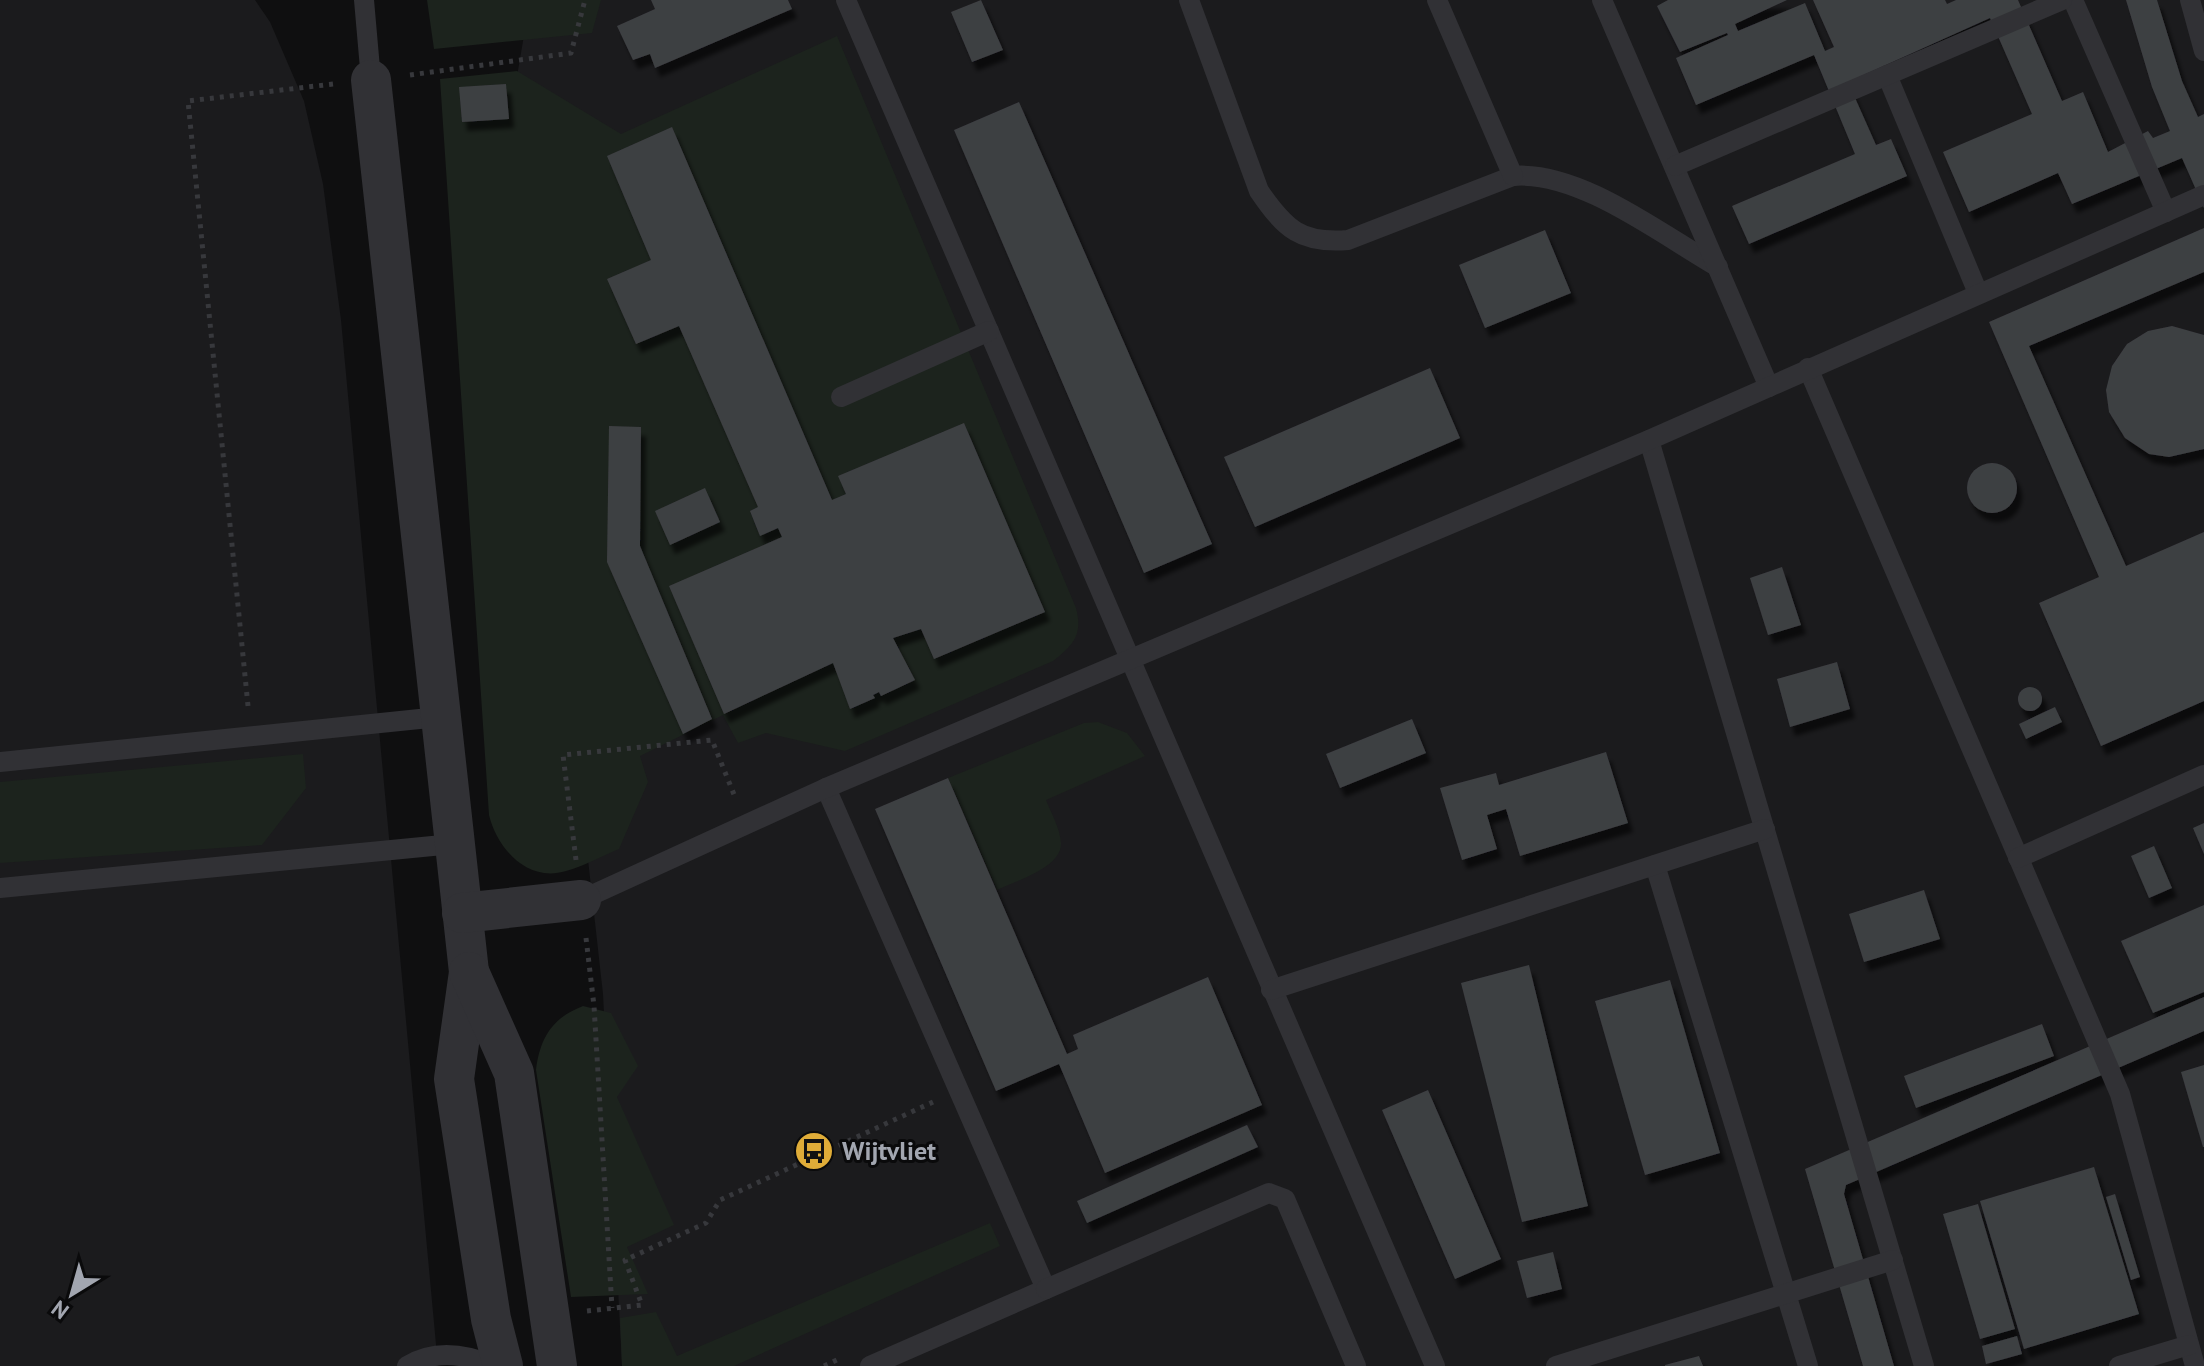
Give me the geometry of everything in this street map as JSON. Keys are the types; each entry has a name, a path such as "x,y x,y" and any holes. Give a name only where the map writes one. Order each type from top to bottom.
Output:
{"street":[{"path":"371,80 469,972 454,1079 491,1319 503,1366"},
{"path":"462,913 581,900"},
{"path":"469,972 514,1073 557,1366"}],"lane":[{"path":"364,0 371,80"},
{"path":"846,0 1435,1366"},
{"path":"1189,0 1259,191 1276,215 1295,233 1320,242 1348,240 1513,176 1534,174 1590,193 1718,267"},
{"path":"1437,0 1513,176"},
{"path":"1602,0 1769,387"},
{"path":"1675,166 2062,0"},
{"path":"2073,0 2166,212"},
{"path":"2190,0 2204,51"},
{"path":"1887,75 1978,293"},
{"path":"581,900 826,788 1649,440 2204,195"},
{"path":"841,397 989,331"},
{"path":"1808,368 2120,1094 2195,1366"},
{"path":"1649,440 1924,1366"},
{"path":"0,762 439,717"},
{"path":"2018,858 2204,775"},
{"path":"826,788 1046,1289"},
{"path":"1271,990 1765,829"},
{"path":"0,888 453,844"},
{"path":"1655,865 1808,1366"},
{"path":"870,1366 1269,1193 1285,1199 1356,1366"},
{"path":"1556,1366 1893,1260"},
{"path":"2119,1366 2189,1345"},
{"path":"407,1366 447,1354 474,1358 494,1366"}],"path":[{"path":"251,735 188,101 571,53 585,0"},
{"path":"612,1308 594,1006 563,755 712,740 747,824"},
{"path":"642,1305 625,1260 706,1223 720,1200 913,1111"}],"shaded area":[{"path":"0,0 255,0 270,22 304,101 323,184 341,320 438,1366 0,1366"},
{"path":"427,0 601,0 592,33 434,49"},
{"path":"530,0 2204,0 2204,1366 622,1366 603,994 507,135"},
{"path":"837,36 1076,608 1078,625 1075,638 1053,661 845,751 766,733 738,743 723,715 640,756 648,782 619,849 566,871 539,872 516,860 507,850 489,815 440,79 517,71 621,134"},
{"path":"1098,722 1127,733 1145,756 1046,800 1059,832 1059,852 1046,866 997,890 948,778 1084,723"},
{"path":"303,754 306,788 262,845 0,863 0,782"},
{"path":"583,1006 611,1013 638,1066 617,1097 674,1225 627,1247 648,1294 571,1297 536,1070 549,1030 563,1017"},
{"path":"990,1223 1000,1246 734,1366 622,1366 620,1318 656,1312 677,1356"}],"building":[{"path":"651,0 788,0 792,9 655,68 650,54 633,60 617,26 655,9"},
{"path":"981,0 1003,50 972,62 951,12"},
{"path":"1668,0 1787,0 1735,24 1738,31 1805,3 1825,51 1834,47 1813,0 1945,0 1947,4 1956,0 2018,0 2062,101 2083,92 2108,152 2148,131 2153,138 2170,131 2152,87 2126,0 2157,0 2182,81 2198,117 2204,114 2204,208 2182,158 2072,204 2058,173 1969,212 1943,152 2032,114 1990,18 1848,82 1876,145 1891,139 1907,176 1749,244 1732,206 1855,154 1814,55 1696,105 1676,58 1728,35 1680,52 1657,6"},
{"path":"506,84 509,119 462,122 459,87"},
{"path":"1019,102 1212,544 1144,573 954,130"},
{"path":"672,127 832,500 846,494 838,476 964,423 1045,612 934,659 921,629 893,638 915,680 881,696 879,692 873,695 875,698 850,709 833,663 724,714 669,586 782,537 778,528 760,536 750,511 758,507 679,326 636,344 607,279 651,260 607,156"},
{"path":"2204,228 2204,272 2029,346 2126,566 2204,532 2204,701 2101,746 2039,603 2099,577 1989,322"},
{"path":"1545,230 1571,293 1485,328 1459,265"},
{"path":"2172,326 2204,335 2204,449 2169,457 2149,454 2125,438 2109,412 2106,390 2112,366 2127,344 2148,331"},
{"path":"1430,368 1460,438 1255,527 1224,457"},
{"path":"609,426 641,427 640,546 712,719 683,734 607,562"},
{"path":"1992,463 2010,470 2017,488 2010,506 1992,513 1974,506 1967,488 1974,470"},
{"path":"705,488 720,522 670,545 655,511"},
{"path":"1782,567 1801,625 1768,635 1750,578"},
{"path":"1837,662 1850,709 1790,727 1777,679"},
{"path":"2030,687 2039,690 2042,699 2039,708 2030,711 2021,708 2018,699 2021,690"},
{"path":"2055,707 2062,722 2026,739 2019,724"},
{"path":"1412,719 1426,753 1340,788 1326,754"},
{"path":"1606,752 1628,823 1520,856 1506,809 1487,815 1497,849 1462,860 1440,788 1496,773 1499,785"},
{"path":"948,778 1067,1054 1078,1049 1073,1035 1208,977 1262,1105 1105,1173 1059,1064 996,1091 875,809"},
{"path":"2204,823 2204,854 2193,828"},
{"path":"2154,846 2172,888 2149,898 2131,856"},
{"path":"1924,890 1940,939 1864,962 1849,914"},
{"path":"2204,905 2204,992 2153,1013 2121,941"},
{"path":"1529,965 1588,1206 1522,1222 1461,983"},
{"path":"1670,980 1720,1153 1645,1175 1595,1001"},
{"path":"2204,997 2204,1031 1846,1185 1844,1194 1894,1366 1863,1366 1805,1169"},
{"path":"2042,1024 2054,1056 1916,1108 1904,1076"},
{"path":"2204,1065 2204,1147 2203,1147 2181,1072"},
{"path":"1428,1090 1501,1259 1455,1279 1382,1110"},
{"path":"1247,1125 1258,1147 1087,1223 1077,1201"},
{"path":"2094,1167 2139,1314 2024,1349 1980,1201"},
{"path":"2115,1194 2140,1277 2131,1280 2106,1197"},
{"path":"1978,1204 2015,1329 1980,1339 1943,1214"},
{"path":"1553,1252 1562,1289 1527,1298 1517,1261"},
{"path":"2017,1336 2022,1354 1986,1364 1982,1346"},
{"path":"1699,1356 1703,1366 1665,1366 1665,1365"}],"place":[{"name":"Wijtvliet","path":"814,1151"}]}
